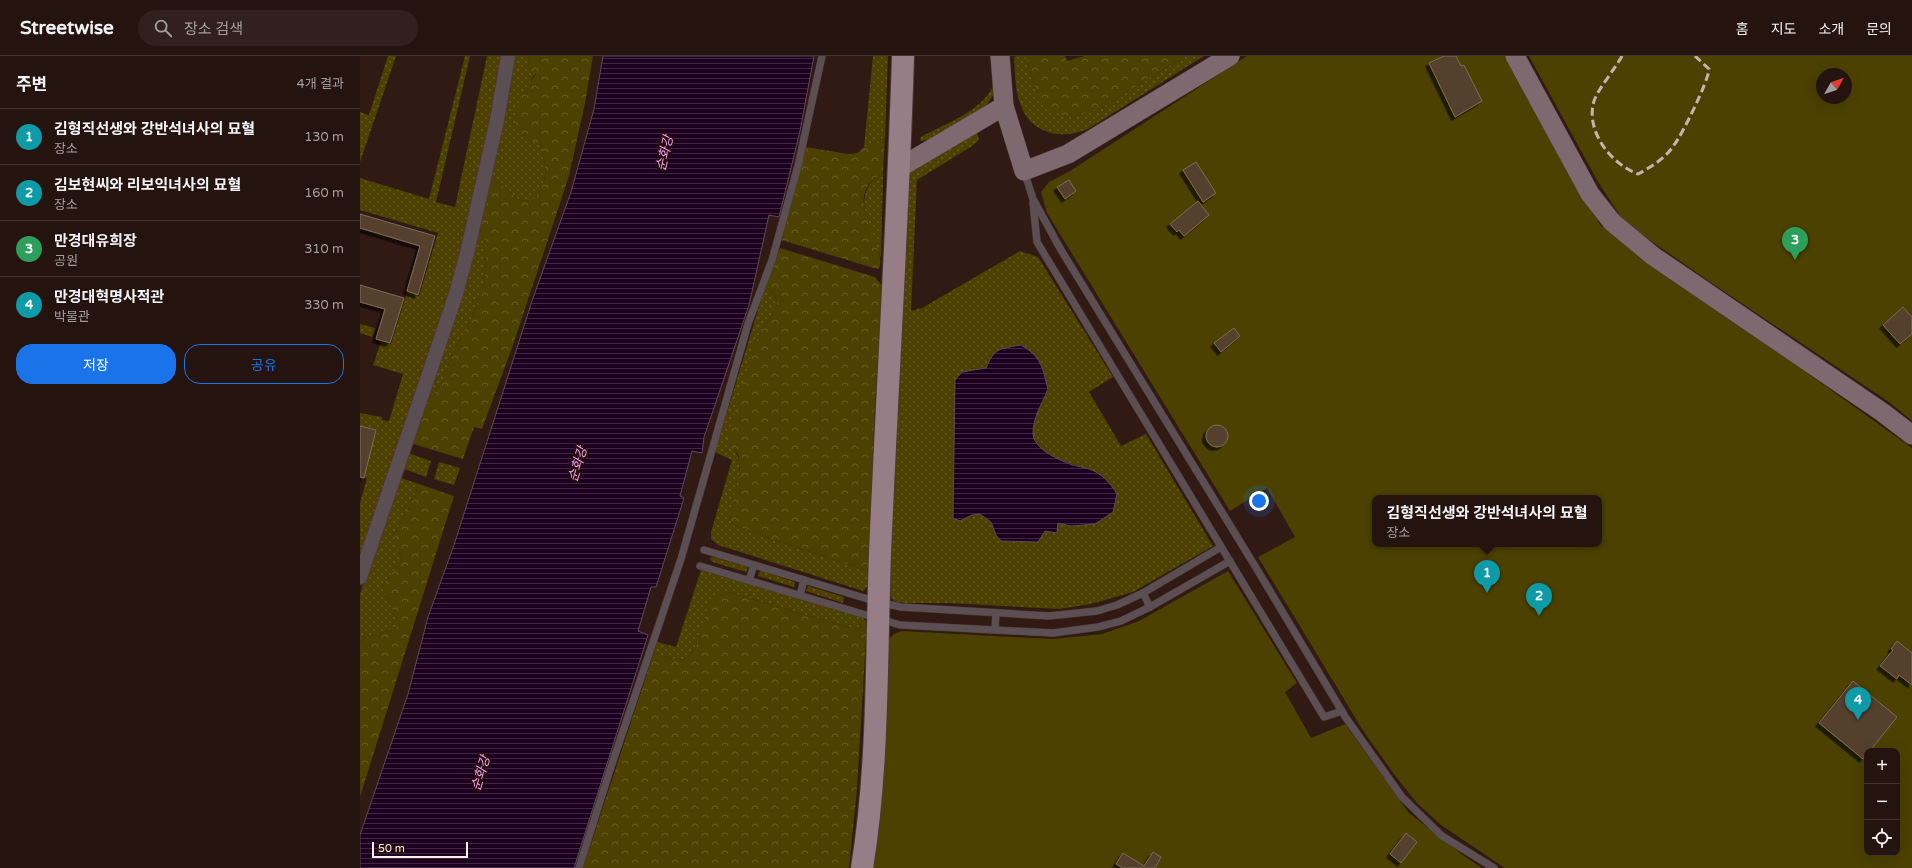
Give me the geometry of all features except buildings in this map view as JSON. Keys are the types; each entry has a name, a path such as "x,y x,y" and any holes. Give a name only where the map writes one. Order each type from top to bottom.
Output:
{"main road":[{"path":"862,868 874,763 878,610 903,56"},
{"path":"1000,56 1004,106 1024,170 1068,154 1230,56"},
{"path":"1516,56 1590,194 1612,222 1653,256 1882,412 1912,435"},
{"path":"899,168 1004,106"}],"street":[{"path":"360,577 459,280 497,120 508,56"}],"lane":[{"path":"580,868 609,773 681,559 748,324 772,260 798,166 822,56"},
{"path":"1024,170 1033,199 1061,250 1342,711 1402,797 1442,836 1494,868"},
{"path":"1033,199 1037,242 1221,547 1324,717 1342,711"},
{"path":"700,566 800,595 878,610 901,607 1049,616 1097,611 1117,605 1143,593 1221,547"},
{"path":"704,550 804,580 878,610 900,625 1053,633 1098,628 1121,621 1150,608 1230,561"},
{"path":"749,580 754,565"},
{"path":"800,595 804,580"},
{"path":"1143,593 1150,608"},
{"path":"995,629 996,613"}],"green space":[{"path":"388,56 396,56 360,162 360,112 369,115"},
{"path":"465,56 470,56 436,202 455,207 487,56 504,56 496,104 451,296 360,565 360,503 367,478 360,476 360,413 382,417 382,420 389,421 403,374 373,365 381,342 391,344 407,292 419,296 438,233 360,210 360,178 429,199"},
{"path":"513,56 529,56 530,70 536,73 531,80 518,128 522,134 541,145 544,162 544,182 537,195 531,202 518,199 488,174"},
{"path":"529,56 593,56 585,103 569,176 513,345 482,429 474,427 463,459 410,443 424,401 436,391 442,381 456,346 468,328 485,281 486,245 478,224 488,174 518,199 531,202 537,195 544,182 545,169 541,145 522,134 517,127 516,120 516,111 519,103 536,74 530,70"},
{"path":"873,56 888,56 885,137 864,147"},
{"path":"1026,56 1036,92 1099,109 1185,56 1204,56 1088,129 1077,133 1056,134 1037,127 1023,111 1016,84 1014,57"},
{"path":"1026,56 1065,56 1067,61 1084,56 1185,56 1099,109 1074,116 1061,115 1042,105 1036,92"},
{"path":"1247,56 1511,56 1600,225 1912,448 1912,868 1505,868 1441,825 1417,803 1396,777 1362,729 1258,557 1295,537 1267,488 1230,511 1047,213 1041,192 1049,182 1070,171"},
{"path":"1529,56 1912,56 1912,421 1889,402 1710,282 1624,222 1597,180"},
{"path":"993,86 996,90 984,107 931,139 921,141 920,139 922,136 951,122 972,109 988,95"},
{"path":"977,133 979,140 972,146 917,180 911,311 922,308 1020,251 1038,257 1113,377 1089,392 1121,446 1146,434 1213,546 1133,592 1091,604 1059,609 948,603 904,603 894,601 888,594 909,173 970,135","holes":["991,356 1044,399 1034,420 1032,432 1035,442 1046,452 1054,456 1093,470 1071,526 1058,523 1045,530 996,535 991,522 980,514 972,515 955,380 962,372 986,368"]},
{"path":"885,137 883,173 871,182 865,192 864,203 866,215 878,251 880,261 879,268 877,269 781,240 806,147 848,154 857,153 864,147"},
{"path":"883,173 881,258 867,222 864,203 865,194 869,185"},
{"path":"478,224 486,245 485,281 468,328 456,346 442,381 436,391 424,401"},
{"path":"780,248 875,277 882,286 874,423 871,572 754,533 733,525 729,518 740,468 738,454 726,442 754,345 777,305 774,294 765,287"},
{"path":"765,287 774,294 777,305 754,345 733,449 739,464 739,473 729,518 733,525 754,533 871,572 869,585 863,591 718,545 711,539 711,532 732,460 715,452"},
{"path":"360,324 375,328 372,337 360,333"},
{"path":"408,453 431,461 426,477 402,468"},
{"path":"439,462 460,468 454,485 434,479"},
{"path":"398,477 419,484 410,506 394,535 402,561 382,585 399,625 388,631 363,638 360,643 360,594"},
{"path":"419,484 454,496 360,797 360,643 363,638 388,631 399,625 382,585 402,561 394,535 410,506"},
{"path":"713,557 748,567 746,572 712,562 710,558"},
{"path":"701,570 862,617 860,629 858,630 728,592 709,602 700,637 691,654 685,659 678,660 669,658 654,652 657,642 676,647"},
{"path":"760,570 795,582 794,587 758,576"},
{"path":"1228,571 1297,683 1285,692 1311,738 1345,724 1409,813 1464,856 1482,868 872,868 887,641 894,634 902,631 1053,639 1102,634 1139,621"},
{"path":"808,586 844,597 843,603 806,591"},
{"path":"728,592 858,630 860,629 862,617 867,622 857,789 849,868 583,868 654,652 678,660 686,659 692,653 700,636 710,599 713,595"}],"water":[{"name":"순화강","path":"603,56 814,56 800,131 779,217 769,215 749,305 704,437 702,453 692,451 680,496 684,498 656,587 651,587 638,631 648,635 574,868 360,868 360,835 408,694 428,617 454,545 532,301 571,192 594,109"},
{"path":"1021,345 1028,349 1037,358 1048,389 1034,426 1034,438 1037,443 1046,452 1059,459 1098,473 1107,481 1117,494 1113,512 1095,524 1071,526 1058,523 1057,533 1045,531 1038,542 1001,541 996,535 991,522 980,514 972,515 960,521 953,518 955,380 962,372 986,368 992,356 999,350"}],"railway":[{"path":"1622,56 1594,101 1592,112 1593,124 1602,145 1618,163 1638,174 1658,162 1667,154 1683,130 1705,84 1709,69 1695,56"}],"place":[{"name":"만경대유희장","path":"1795,260"},
{"name":"김형직선생와 강반석녀사의 묘혈","path":"1487,593"},
{"name":"김보현씨와 리보익녀사의 묘혈","path":"1539,616"},
{"name":"만경대혁명사적관","path":"1858,720"}]}
